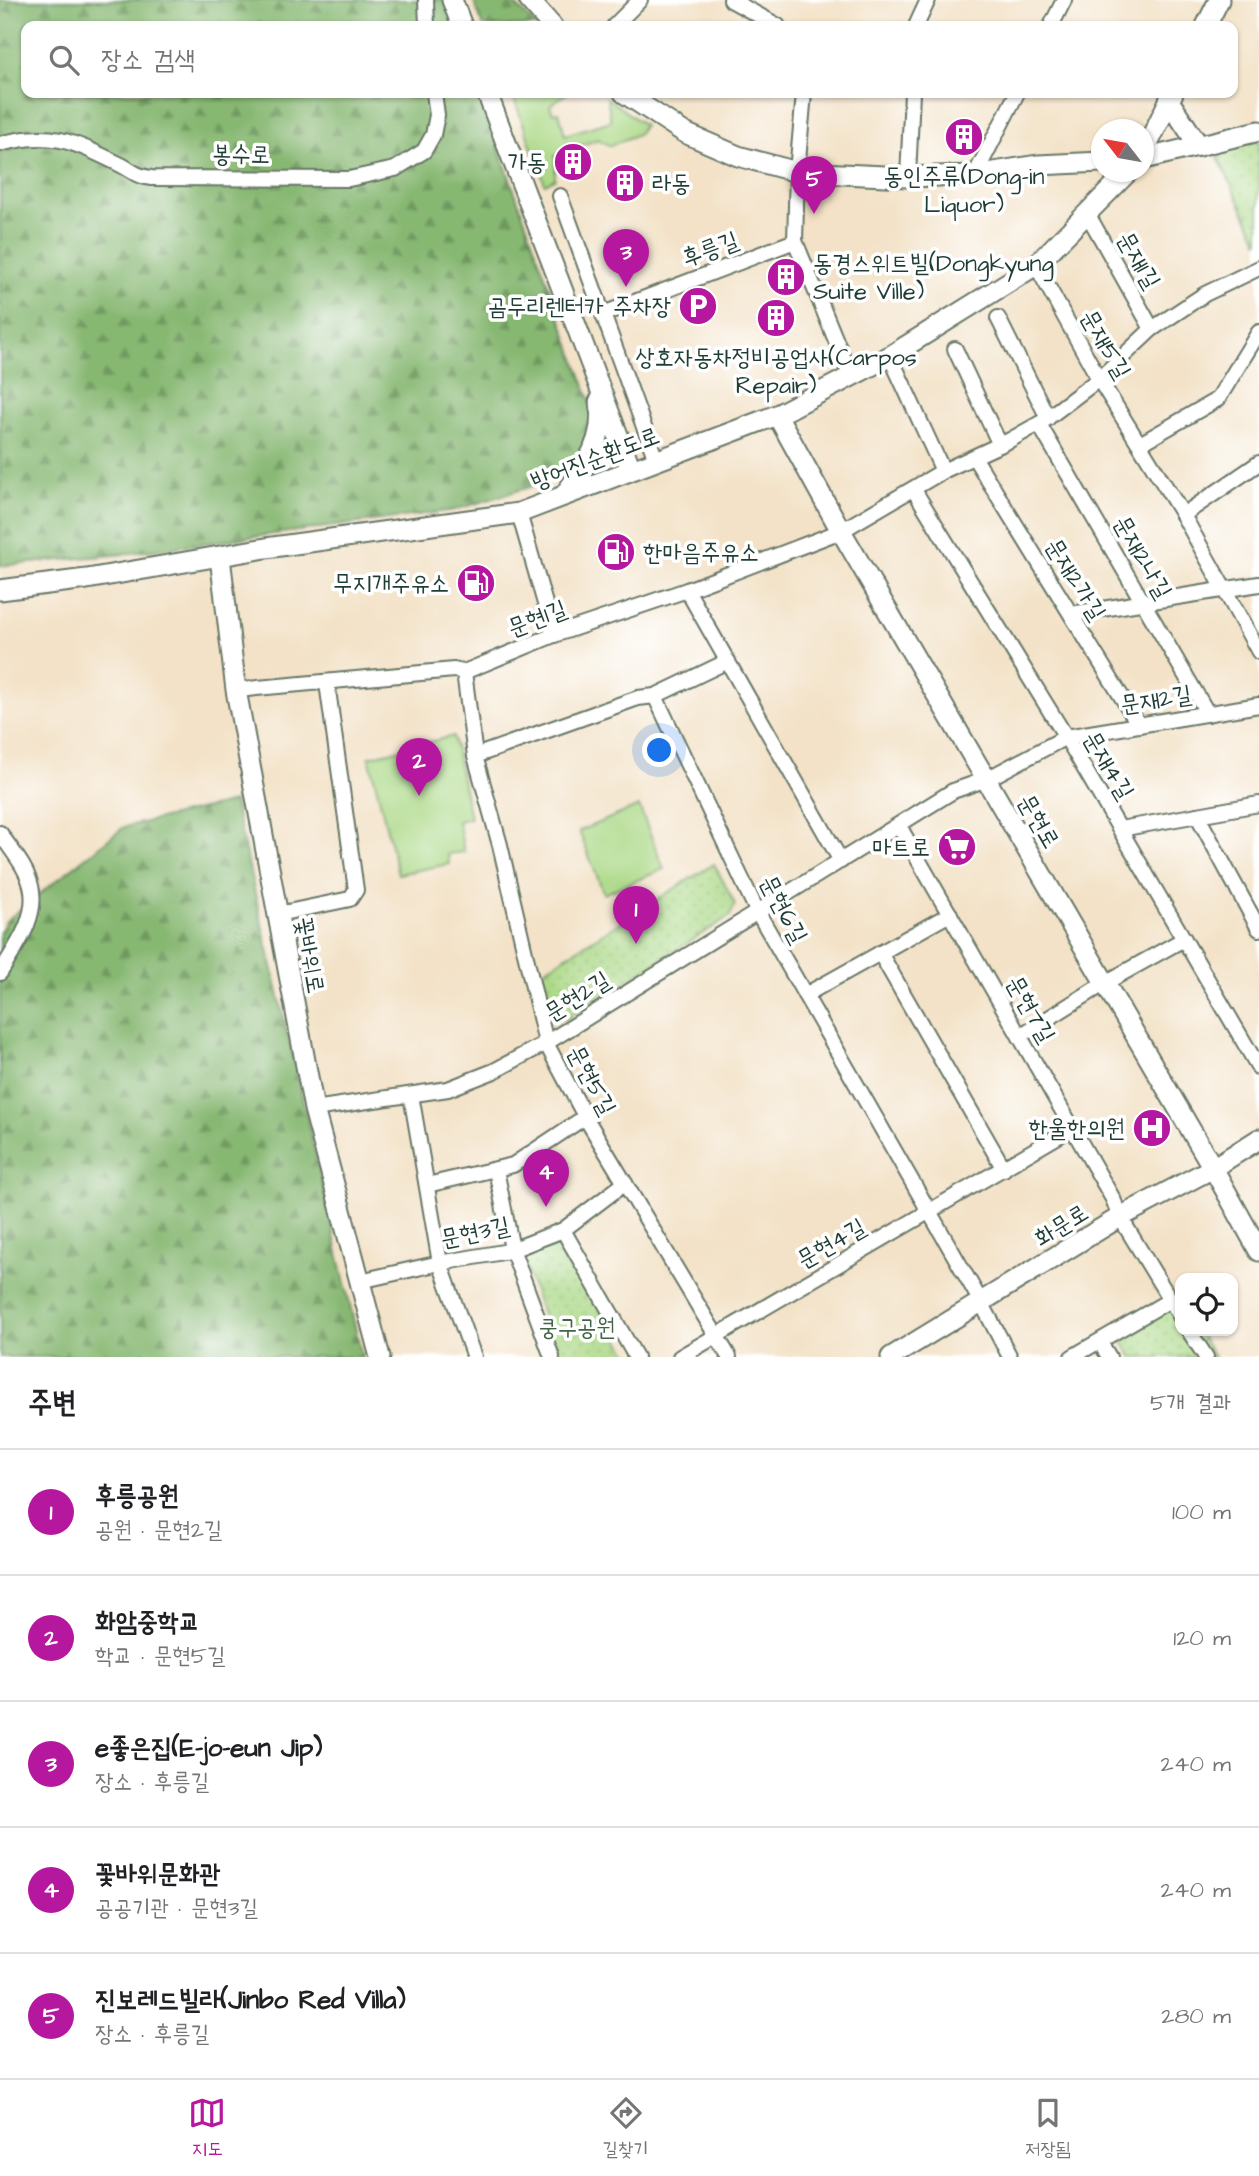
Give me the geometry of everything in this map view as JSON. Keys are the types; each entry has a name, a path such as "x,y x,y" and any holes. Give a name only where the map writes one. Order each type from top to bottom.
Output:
{"street":[{"path":"426,0 427,21"},
{"path":"452,0 460,21"},
{"path":"529,0 548,21"},
{"path":"619,21 640,0"},
{"path":"731,0 769,21"},
{"path":"918,21 928,0"},
{"path":"1054,21 1064,0"},
{"path":"1208,21 1219,0"},
{"name":"봉수로","path":"0,144 20,138 43,136 66,140 121,164 135,175 152,178 349,179 395,169 424,151 433,135 437,115 435,98"},
{"path":"490,98 631,469"},
{"path":"500,98 505,139"},
{"path":"632,98 685,133 738,156 797,172 908,177 975,175 1038,165 1091,162"},
{"path":"804,98 797,172 795,241 851,377"},
{"path":"908,177 912,98"},
{"path":"975,175 1014,98"},
{"path":"1154,130 1170,98"},
{"path":"1172,98 1199,146"},
{"path":"1154,156 1259,131"},
{"name":"방어진순환도로","path":"0,590 519,513 777,415 890,356 1036,265 1118,182"},
{"path":"560,196 656,460"},
{"name":"문재1길","path":"1087,213 1152,328"},
{"name":"후릉길","path":"603,314 795,241"},
{"name":"문재5길","path":"1036,265 1100,379 1183,515 1259,652"},
{"name":"문재1길","path":"841,531 943,471 1000,445 1043,421 1100,379 1152,328 1205,294 1259,268"},
{"path":"998,318 1043,421"},
{"path":"1140,444 1218,399 1259,332"},
{"path":"955,349 1000,445"},
{"path":"890,356 943,471"},
{"path":"564,495 580,474 598,442 602,412 594,373"},
{"name":"문현로","path":"777,415 841,531 1259,1251"},
{"name":"문재2나길","path":"1043,421 1208,714"},
{"name":"문재2가길","path":"974,457 1139,725"},
{"path":"1183,515 1259,463"},
{"name":"문재4길","path":"914,490 1121,828 1184,939 1253,1043 1259,1068"},
{"path":"519,513 554,635"},
{"name":"문현1길","path":"236,690 454,670 464,672 554,635 687,590 841,531"},
{"name":"꽃바위로","path":"220,557 236,690 314,1110 380,1357"},
{"path":"1071,614 1259,584"},
{"path":"687,590 841,861"},
{"path":"475,756 638,698 655,696 728,661"},
{"name":"문현5길","path":"464,672 475,756 500,845 546,1043 585,1117 729,1357"},
{"path":"278,914 350,899 356,890 327,682"},
{"name":"문현6길","path":"655,696 757,911 1010,1357"},
{"name":"문재2길","path":"987,779 1066,737 1259,705"},
{"name":"문현2길","path":"314,1110 448,1090 494,1071 546,1043 953,790 987,779"},
{"path":"1121,828 1259,804"},
{"path":"1197,815 1259,929"},
{"name":"문현7길","path":"899,826 1113,1199 1120,1217 1175,1308"},
{"path":"0,833 24,868 32,888 27,926 0,973"},
{"path":"805,995 950,914"},
{"path":"1020,1036 1105,983 1184,939"},
{"path":"880,953 1004,1169"},
{"path":"411,1095 440,1263 474,1357"},
{"path":"427,1185 513,1165 585,1117"},
{"name":"문현4길","path":"681,1357 1072,1128"},
{"name":"화문로","path":"891,1357 1120,1217 1213,1168 1259,1139"},
{"path":"496,1170 512,1250 552,1357"},
{"name":"문현3길","path":"360,1281 512,1250 563,1230 625,1183"},
{"path":"563,1230 636,1357"},
{"path":"1072,1357 1170,1300"},
{"path":"1192,1336 1206,1357"},
{"path":"1100,1342 1109,1357"}],"green space":[{"path":"0,0 446,0 453,21 21,21 21,98 481,98 596,417 592,449 568,475 455,510 123,554 0,566"},
{"path":"473,0 510,0 532,21 481,21"},
{"path":"514,98 560,98 550,105 553,113 559,112 565,135 611,121 607,98 644,125 638,134 610,146 598,139 555,156 555,179 545,184"},
{"path":"1259,140 1259,242 1216,153"},
{"path":"453,736 470,818 458,821 464,852 448,854 449,864 398,874 369,757"},
{"path":"234,802 362,1357 0,1357 0,932 7,920 124,827"},
{"path":"639,806 664,869 604,894 579,831"},
{"path":"714,864 735,904 730,916 566,1019 559,1019 549,1012 541,972"},
{"name":"쿵구공원","path":"553,1240 562,1243 630,1357 557,1357 521,1253"},
{"path":"1171,1297 1175,1299 1175,1336 1201,1336 1214,1357 1132,1357 1121,1338 1123,1328"}],"place":[{"name":"동인주류(Dong-in Liquor)","path":"964,137"},
{"name":"가동","path":"573,162"},
{"name":"라동","path":"625,183"},
{"name":"진보레드빌라(Jinbo Red Villa)","path":"814,214"},
{"name":"동경스위트빌(Dongkyung Suite Ville)","path":"786,277"},
{"name":"e좋은집(E-jo-eun Jip)","path":"626,287"},
{"name":"곰두리렌터카 주차장","path":"698,306"},
{"name":"상호자동차정비공업사(Carpos Repair)","path":"776,318"},
{"name":"한마음주유소","path":"616,552"},
{"name":"무지개주유소","path":"476,583"},
{"name":"화암중학교","path":"419,796"},
{"name":"마트로","path":"957,847"},
{"name":"후릉공원","path":"636,944"},
{"name":"한울한의원","path":"1152,1128"},
{"name":"꽃바위문화관","path":"546,1207"}]}
